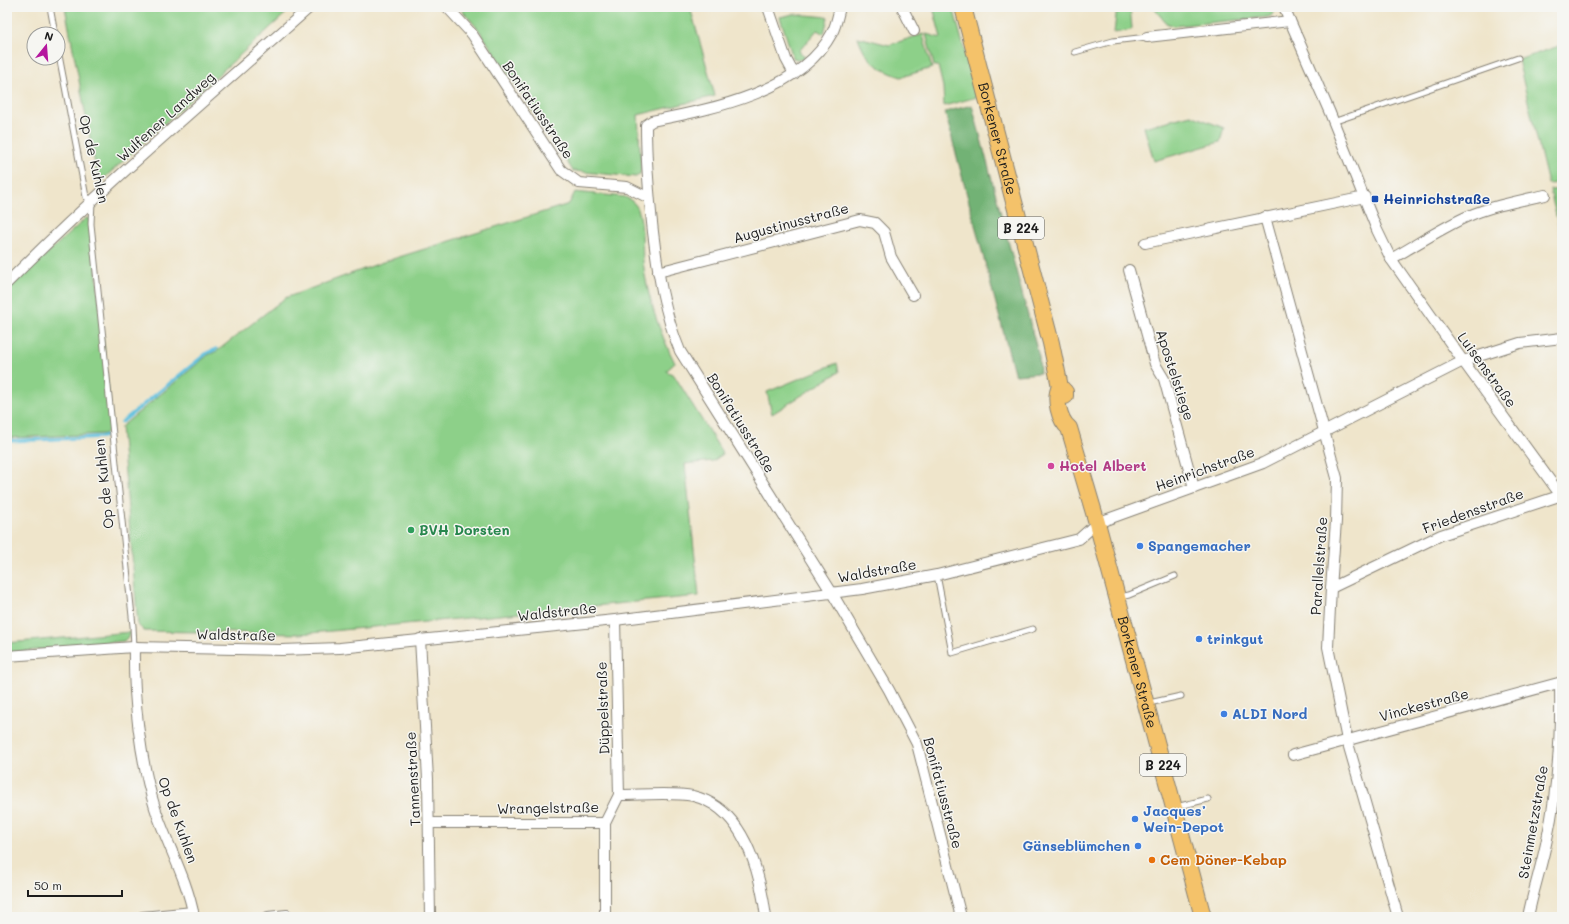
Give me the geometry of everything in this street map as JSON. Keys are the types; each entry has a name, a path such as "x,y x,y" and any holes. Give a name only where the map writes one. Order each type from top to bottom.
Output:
{"main road":[{"name":"Borkener Straße","path":"963,7 1051,343 1060,387 1056,394 1059,409 1063,423 1069,428 1097,523 1202,917"}],"street":[{"name":"Wulfener Landweg","path":"7,283 92,201 310,7"},
{"name":"Bonifatiusstraße","path":"448,7 472,34 561,170 579,183 627,187 649,198 658,272 665,308 680,351 832,594 889,690 917,744 961,917"},
{"path":"768,7 786,60 794,74"},
{"path":"649,198 646,125 652,121 717,106 764,91 794,74 809,62 824,46 832,33 840,7"},
{"path":"902,7 914,30"},
{"name":"Luisenstraße","path":"1284,7 1365,197 1377,230 1391,259 1463,361 1562,496"},
{"path":"1147,37 1290,21"},
{"path":"1391,259 1435,232 1466,217 1502,204 1545,195"},
{"path":"1144,243 1365,197"},
{"name":"Parallelstraße","path":"1265,217 1337,478 1336,521 1328,647 1347,740 1398,917"},
{"name":"Augustinusstraße","path":"658,272 860,220 875,223 884,232 891,257 913,295"},
{"name":"Apostelstiege","path":"1129,270 1155,364 1164,379 1194,488"},
{"name":"Heinrichstraße","path":"1097,523 1263,463 1463,361 1520,343 1562,338"},
{"name":"Friedensstraße","path":"1331,588 1442,534 1562,496"},
{"name":"Waldstraße","path":"7,656 134,647 314,649 615,620 832,594 937,574 1079,539 1097,523"},
{"name":"Düppelstraße","path":"615,620 619,795"},
{"name":"Tannenstraße","path":"420,639 429,823 430,917"},
{"name":"Op de Kuhlen","path":"134,647 133,672 146,770 156,808 180,868 194,914 142,917"},
{"name":"Vinckestraße","path":"1293,755 1561,683"},
{"name":"Steinmetzstraße","path":"1528,917 1547,839 1560,776 1561,683"},
{"name":"Wrangelstraße","path":"429,823 605,823 619,795 691,796 707,801 724,812 736,826 746,843 754,863 766,917"},
{"path":"605,823 605,917"},
{"path":"268,917 287,915"}],"lane":[{"path":"50,7 54,26"},
{"path":"1075,52 1113,41 1147,37"},
{"path":"1333,122 1518,58"},
{"name":"Op de Kuhlen","path":"61,66 86,197 92,201 91,224 134,647"},
{"path":"937,574 952,653 1033,629"},
{"path":"1116,598 1175,576"},
{"path":"1146,704 1181,696"},
{"path":"1174,808 1208,799"}],"green space":[{"path":"65,7 293,7 101,181 98,180"},
{"path":"459,7 690,7 715,96 638,115 641,170 640,174 636,177 573,171 479,30"},
{"path":"933,7 953,7 977,97 944,106 943,87 938,66 934,66 926,34 941,38"},
{"path":"1117,7 1130,7 1131,30 1114,33"},
{"path":"1153,7 1278,7 1272,15 1268,17 1174,26 1166,23"},
{"path":"794,14 828,17 824,34 817,30 799,51 805,57 801,60 793,58 780,17"},
{"path":"923,34 932,68 901,77 885,71 874,63 865,52 858,37 889,45"},
{"path":"1562,45 1562,183 1548,184 1518,60"},
{"path":"972,105 1039,357 1040,373 1016,375 1014,372 945,112"},
{"path":"1191,115 1224,128 1220,142 1154,161 1144,127"},
{"path":"1562,189 1562,241 1550,190"},
{"name":"BVH Dorsten","path":"575,192 625,197 636,205 641,223 643,261 647,288 659,326 675,363 666,371 674,375 723,454 713,461 685,464 699,596 300,634 144,631 138,625 121,427 208,355 217,351 285,298 383,262 569,204"},
{"path":"86,218 89,219 93,236 112,428 104,434 7,438 7,290"},
{"path":"837,363 839,372 772,414 767,392"},
{"path":"130,632 124,641 7,653 7,643"}],"waterway":[{"path":"122,422 207,353 216,349"},
{"path":"7,441 105,436"}],"place":[{"name":"Heinrichstraße","path":"1375,199"},
{"name":"Hotel Albert","path":"1051,466"},
{"name":"BVH Dorsten","path":"411,530"},
{"name":"Spangemacher","path":"1140,546"},
{"name":"trinkgut","path":"1199,639"},
{"name":"ALDI Nord","path":"1224,714"},
{"name":"Jacques’ Wein-Depot","path":"1135,819"},
{"name":"Gänseblümchen","path":"1138,846"},
{"name":"Cem Döner-Kebap","path":"1152,860"}]}
